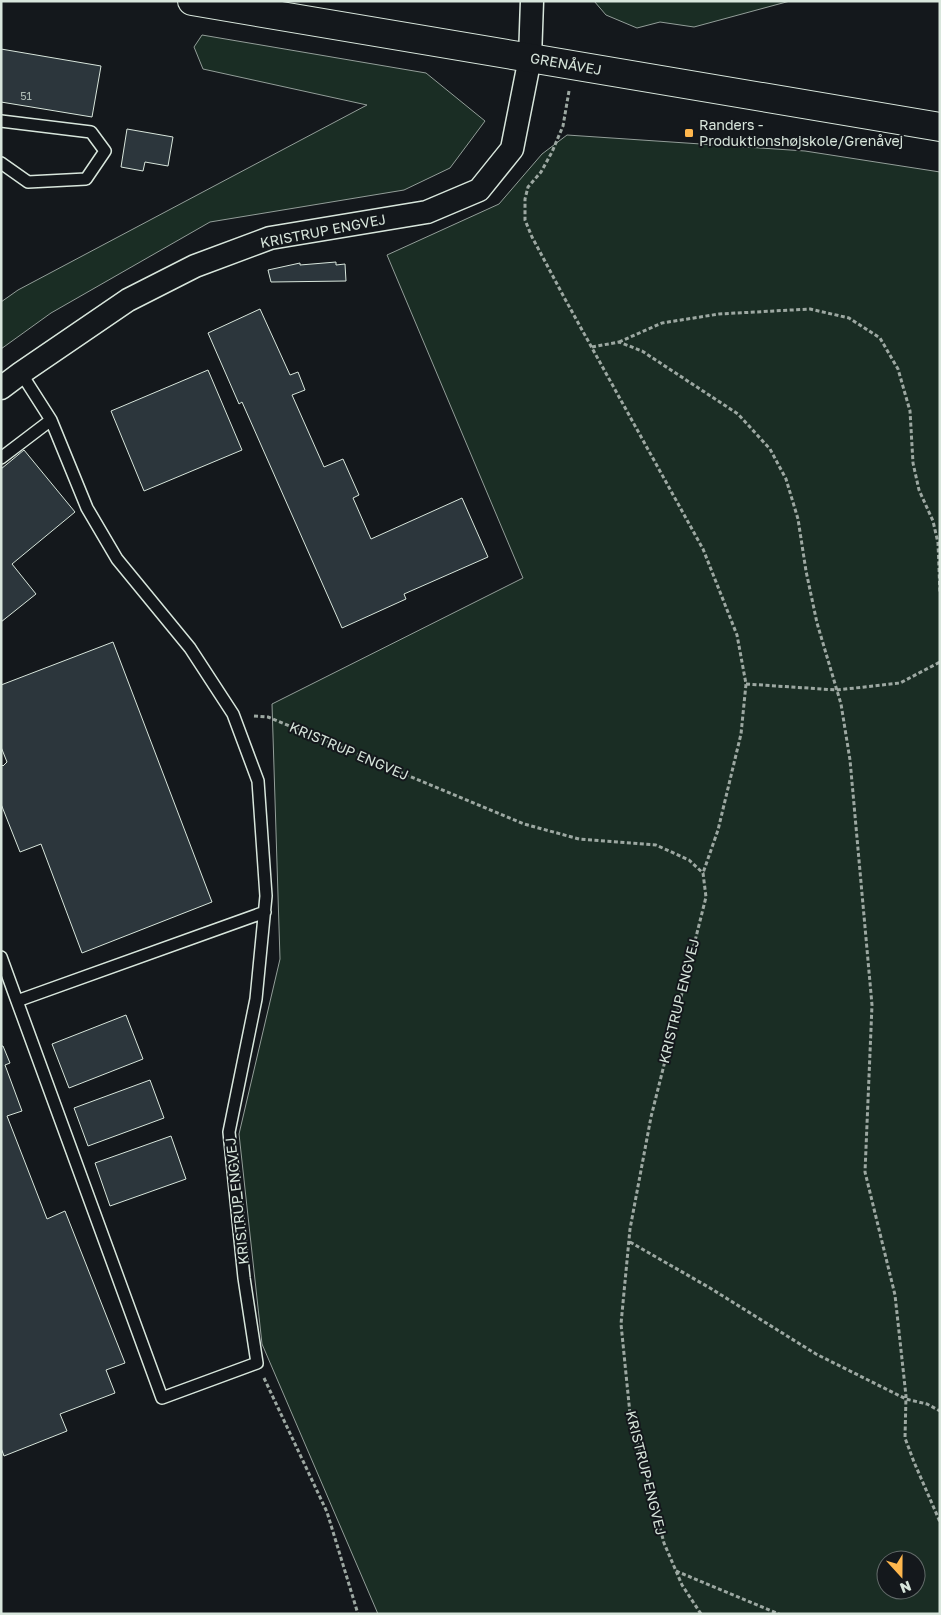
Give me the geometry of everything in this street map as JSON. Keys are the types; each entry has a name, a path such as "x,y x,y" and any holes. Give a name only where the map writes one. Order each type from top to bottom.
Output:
{"street":[{"name":"GRENÅVEJ","path":"192,1 940,127"},
{"name":"KRISTRUP ENGVEJ","path":"1,388 21,372 128,300 195,266 270,238 427,212 479,190 512,149 530,58 532,1"}],"lane":[{"path":"1,121 91,132 105,151 86,179 28,182 1,163"},
{"name":"KRISTRUP ENGVEJ","path":"21,372 51,420 87,508 117,559 190,648 233,714 258,781 266,896 265,912 256,999 229,1132 244,1278 257,1363"},
{"path":"1,458 51,420"},
{"path":"17,1001 265,912"},
{"path":"1,958 162,1398 257,1363"}],"path":[{"path":"574,66 563,126 545,166 528,187 525,199 526,220 532,237 703,549 737,635 746,684 742,734 718,830 703,873"},
{"path":"592,346 619,342 662,323 719,314 810,310 849,318 880,338 898,369 910,411 913,463 919,490 933,521 938,543 940,594"},
{"path":"619,342 642,352 738,414 770,449 786,479 798,519 817,623 841,704 850,760 872,1005 865,1172 895,1295 906,1399 905,1438 940,1522"},
{"path":"746,684 837,690 900,683 940,662"},
{"name":"KRISTRUP ENGVEJ","path":"233,714 268,717 524,824 579,839 656,845 689,860 703,873 706,897 651,1117 629,1242 621,1324 630,1414 664,1543 682,1585 702,1614"},
{"path":"629,1242 710,1288 816,1354 906,1399 927,1404 940,1411"},
{"path":"257,1363 327,1512 358,1614"},
{"path":"676,1571 779,1614"}],"green space":[{"path":"594,1 790,1 694,27 660,22 637,28 606,15"},
{"path":"202,35 426,73 485,121 450,168 404,190 210,222 51,313 1,349 1,302 18,290 367,105 203,69 194,47"},
{"path":"567,135 805,151 940,172 940,1614 378,1614 262,1344 239,1134 280,959 272,704 523,578 387,255 499,204 542,154"}],"building":[{"path":"1,49 101,66 92,117 1,102"},
{"path":"127,129 173,137 168,166 145,162 143,171 121,167"},
{"path":"336,262 336,265 345,264 346,281 271,282 268,270 300,263 300,265"},
{"path":"260,309 290,375 298,372 305,390 292,395 324,467 343,459 359,495 353,498 371,539 462,498 488,557 404,594 406,599 342,628 242,402 239,404 208,333"},
{"path":"208,370 242,450 144,491 111,411"},
{"path":"24,450 75,512 12,564 36,594 1,622 1,469"},
{"path":"113,642 212,902 82,953 41,844 20,852 1,804 1,764 3,766 7,762 1,747 1,685"},
{"path":"126,1015 143,1059 69,1088 52,1044"},
{"path":"1,1046 3,1046 10,1063 5,1065 22,1111 7,1116 47,1219 65,1211 125,1363 106,1370 115,1393 60,1414 67,1431 4,1456 1,1448"},
{"path":"150,1080 164,1118 88,1146 74,1108"},
{"path":"171,1136 186,1179 110,1206 95,1163"}],"place":[{"name":"Randers - Produktionshøjskole/Grenåvej","path":"689,133"}]}
